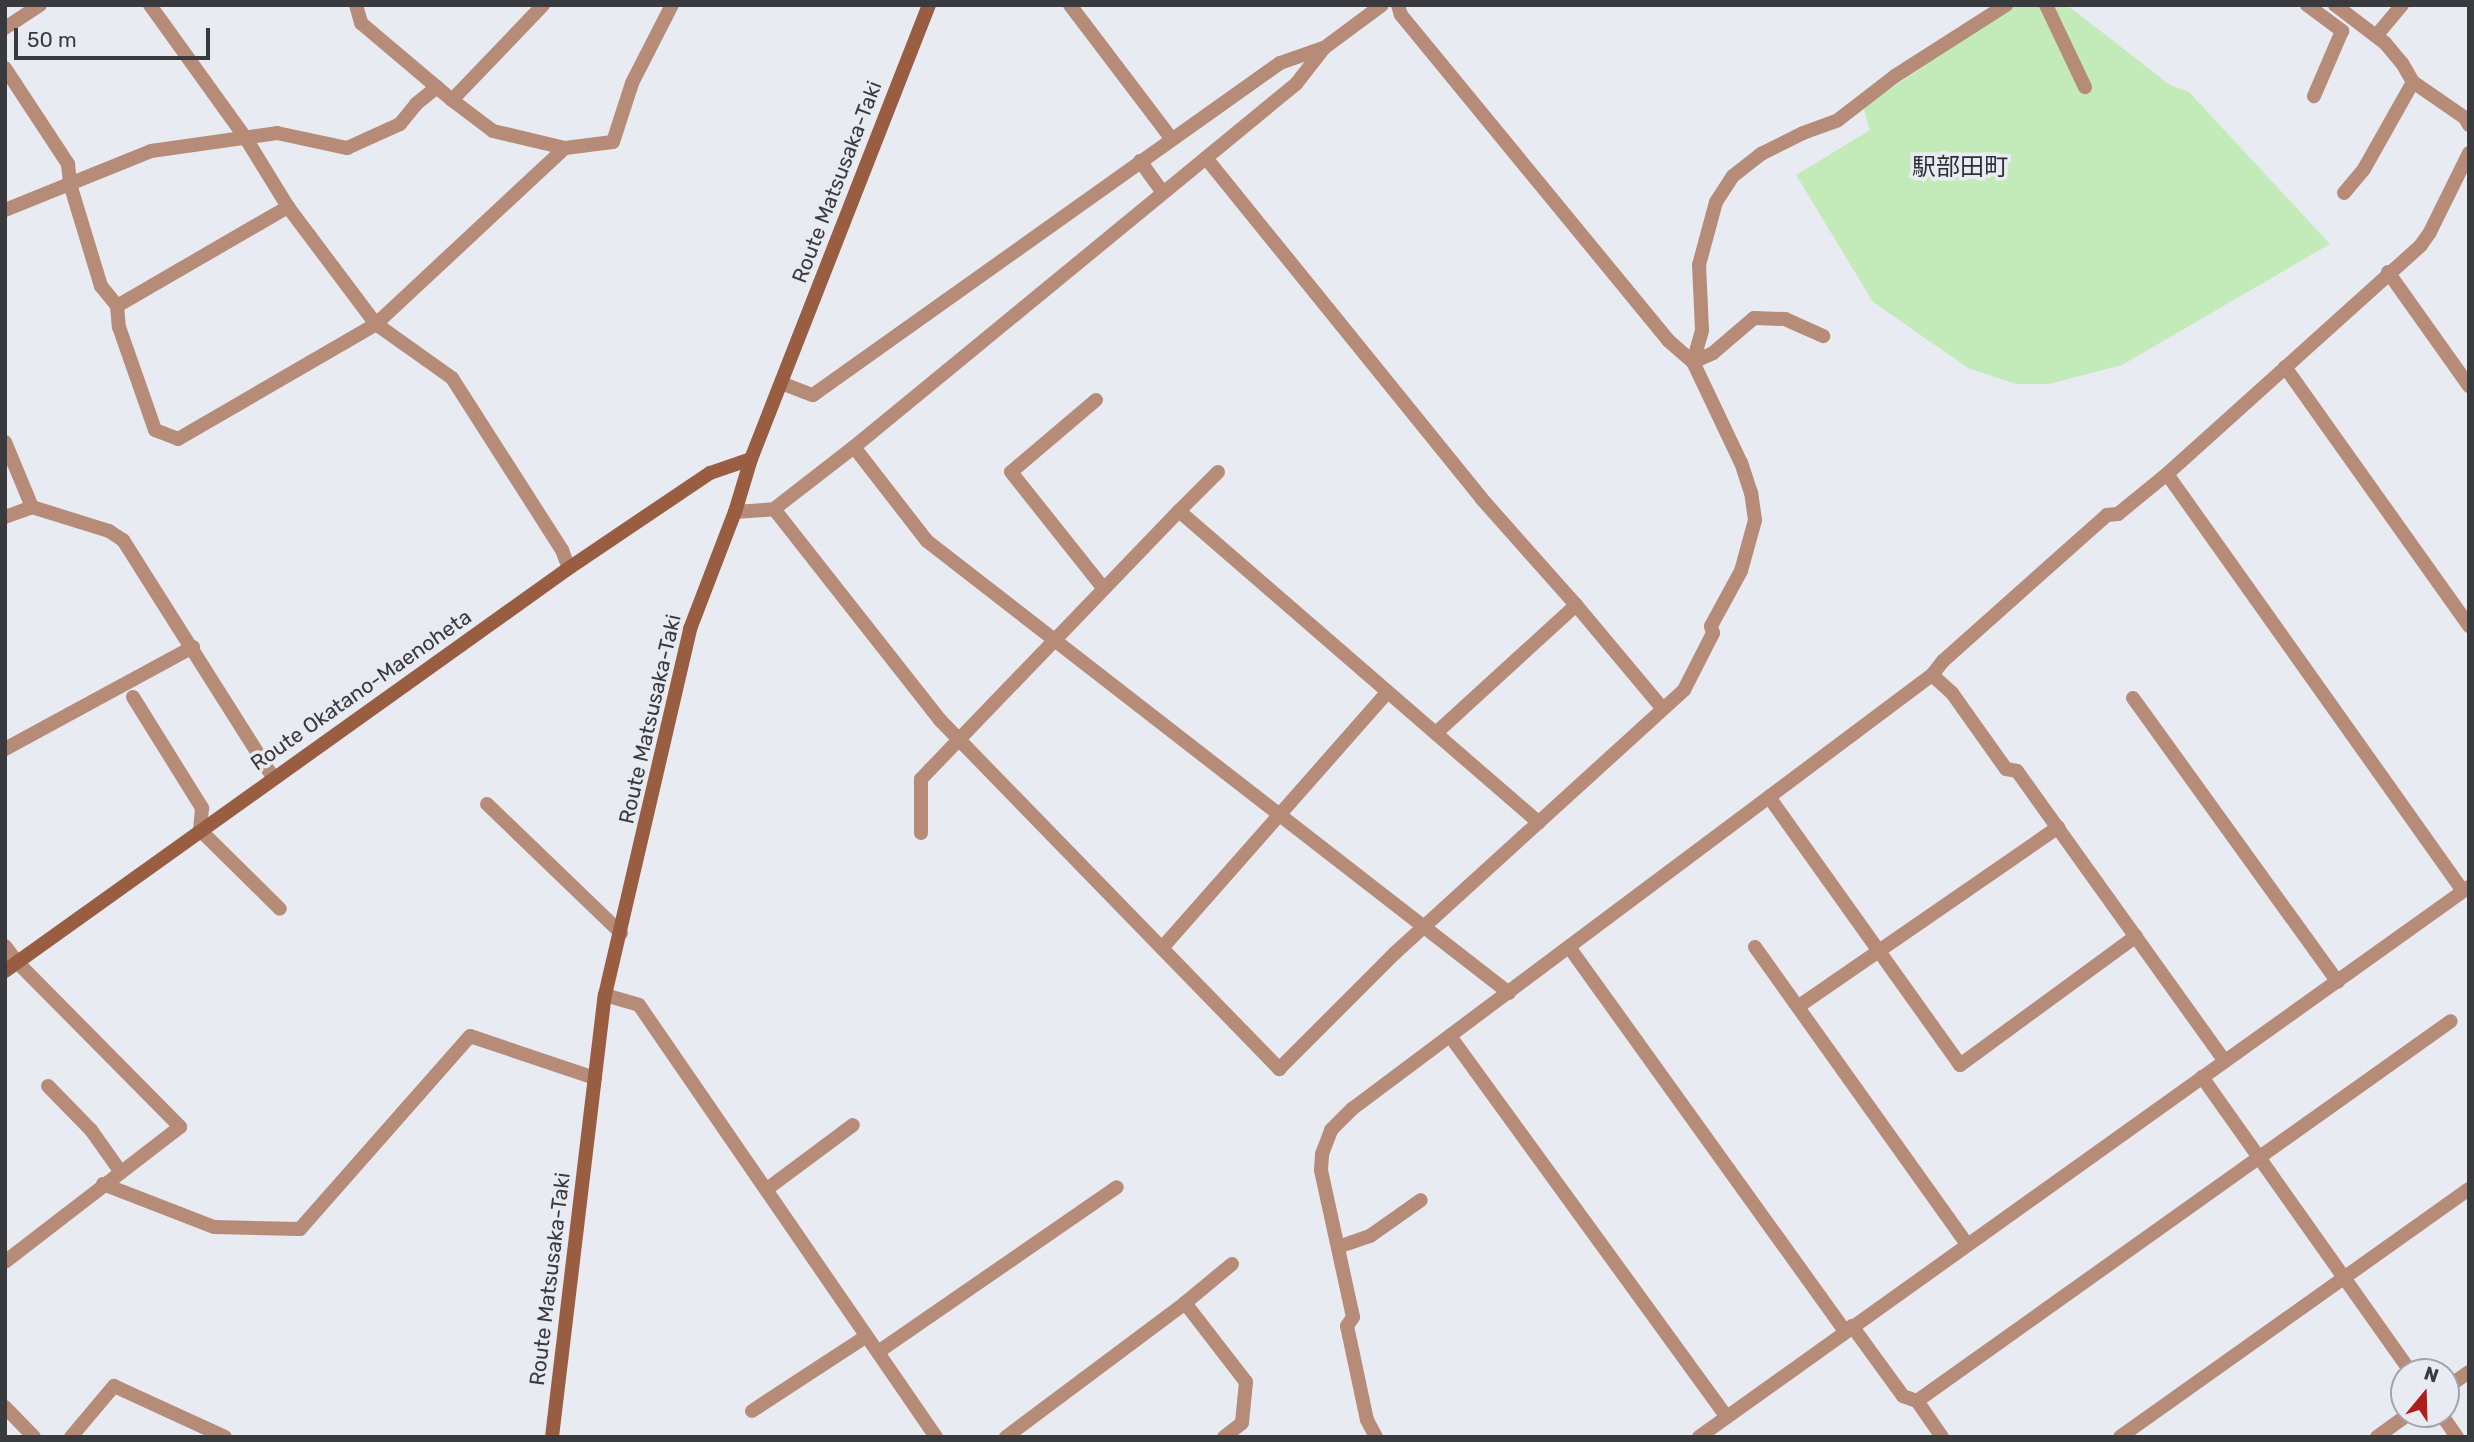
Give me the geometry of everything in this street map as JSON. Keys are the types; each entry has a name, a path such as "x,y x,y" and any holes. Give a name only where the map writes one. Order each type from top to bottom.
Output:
{"main road":[{"name":"Route Matsusaka-Taki","path":"552,1437 605,995 690,628 736,512 751,459 929,5"},
{"name":"Route Okatano-Maenoheta","path":"11,967 273,777 569,569 710,473 751,459"}],"street":[{"path":"5,28 40,5"},
{"path":"150,5 245,137 288,207 376,324 452,378 562,550 569,569"},
{"path":"356,5 361,23 437,88 493,131 565,148 613,142 632,83 672,5"},
{"path":"452,100 543,5"},
{"path":"1070,5 1171,138"},
{"path":"736,512 774,509 854,447 1296,84 1324,48 1382,5"},
{"path":"774,509 958,740 1279,1069 1395,953 1426,928 1661,708 1684,690 1713,633 1711,626 1741,571 1755,520 1751,493 1741,463 1693,362 1668,340 1401,15 1398,5"},
{"path":"1693,362 1702,330 1699,265 1716,202 1733,176 1761,154 1803,133 1838,120 1895,76 2006,5"},
{"path":"2046,5 2085,87"},
{"path":"2307,5 2342,31 2314,96"},
{"path":"2335,5 2376,36 2402,63 2413,82 2465,118 2469,125"},
{"path":"2376,36 2402,5"},
{"path":"781,383 813,395 1280,63 1324,48"},
{"path":"5,68 68,164 70,184 101,286 117,306 119,327 155,430 178,439 376,324 565,148"},
{"path":"2344,194 2364,169 2413,82"},
{"path":"5,210 151,151 277,133 347,148 400,124 416,104 437,88"},
{"path":"1376,1437 1367,1420 1347,1325 1353,1317 1321,1170 1322,1154 1331,1130 1352,1110 1932,675 1943,661 2107,515 2119,514 2167,474 2430,232 2469,153"},
{"path":"1206,158 1481,498 1576,605 1661,708"},
{"path":"1140,160 1163,193"},
{"path":"117,306 288,207"},
{"path":"2388,272 2469,386"},
{"path":"1693,362 1713,354 1754,318 1785,319 1823,336"},
{"path":"2285,367 2469,626"},
{"path":"1096,400 1011,472 1104,589"},
{"path":"5,442 32,507"},
{"path":"854,447 928,541 1053,642 1509,993"},
{"path":"920,833 921,779 1218,472"},
{"path":"1699,1437 2466,889 2167,474"},
{"path":"5,517 32,507 109,531 123,540 273,777"},
{"path":"1179,511 1539,823"},
{"path":"1436,733 1576,605"},
{"path":"5,749 193,647"},
{"path":"1932,675 1952,693 2006,769 2017,771 2225,1061"},
{"path":"1162,948 1388,692"},
{"path":"133,697 202,808 200,830 280,909"},
{"path":"2133,698 2338,982"},
{"path":"1769,797 1959,1065 2136,936"},
{"path":"487,804 621,933"},
{"path":"1798,1006 2058,827"},
{"path":"5,946 11,967 180,1127 5,1262"},
{"path":"1569,947 1849,1328 1903,1396 1917,1401 1942,1437"},
{"path":"1755,947 1967,1244"},
{"path":"605,995 639,1005 936,1437"},
{"path":"1917,1401 2451,1021"},
{"path":"103,1184 214,1227 300,1228 470,1036 595,1078"},
{"path":"1450,1036 1727,1417"},
{"path":"2202,1077 2401,1358"},
{"path":"48,1086 91,1130 120,1171"},
{"path":"766,1189 853,1125"},
{"path":"878,1352 1117,1187"},
{"path":"2120,1437 2469,1189"},
{"path":"1338,1247 1370,1236 1421,1200"},
{"path":"1006,1437 1185,1303 1232,1264"},
{"path":"1185,1303 1246,1382 1242,1423 1224,1437"},
{"path":"752,1411 865,1336"},
{"path":"71,1437 114,1386 225,1437"},
{"path":"5,1407 34,1437"}],"green space":[{"path":"2016,5 2067,5 2170,85 2189,92 2330,244 2122,365 2049,384 2016,384 1968,368 1873,302 1796,175 1870,130 1863,107"}],"district":[{"name":"駅部田町","path":"1960,168"}]}
